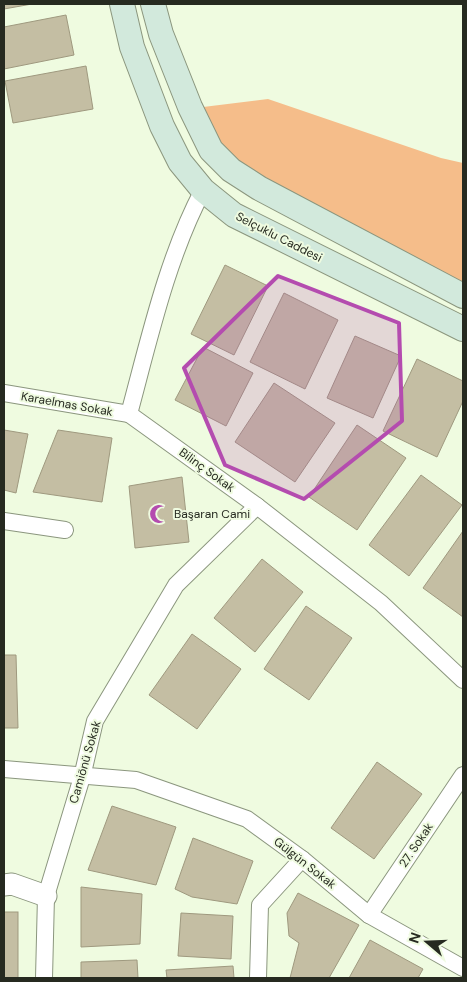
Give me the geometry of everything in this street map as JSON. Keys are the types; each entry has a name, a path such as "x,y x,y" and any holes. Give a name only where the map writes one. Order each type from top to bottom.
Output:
{"main road":[{"name":"Selçuklu Caddesi","path":"122,4 132,48 162,126 180,162 203,190 234,215 463,329"},
{"path":"153,4 161,34 190,107 211,150 231,170 259,188 463,296"}],"street":[{"path":"130,414 157,310 187,218 203,190"},
{"name":"Karaelmas Sokak","path":"4,393 130,414"},
{"name":"Bilinç Sokak","path":"130,414 257,506 381,603 463,680"},
{"name":"Camiönü Sokak","path":"44,978 46,896 82,777 95,721 176,585 257,506"},
{"path":"4,521 65,530"},
{"name":"Gülgün Sokak","path":"4,769 136,780 247,819 302,859 369,915 463,968"},
{"name":"27. Sokak","path":"369,915 463,775"},
{"path":"258,978 260,905 302,859"},
{"path":"4,884 12,884 46,896"}],"highlighted area":[{"path":"278,276 399,323 402,421 304,499 225,465 184,368"}],"shaded area":[{"path":"268,99 441,158 463,163 463,294 257,186 219,150 195,108"}],"building":[{"path":"4,4 32,4 4,9"},
{"path":"66,15 74,55 4,69 4,27"},
{"path":"86,66 93,109 13,123 5,81"},
{"path":"225,265 268,286 234,355 191,334"},
{"path":"284,293 338,320 305,389 250,362"},
{"path":"355,336 401,356 373,418 327,398"},
{"path":"203,347 253,373 226,426 175,400"},
{"path":"417,359 463,381 463,401 437,457 383,431"},
{"path":"274,383 335,423 295,482 235,442"},
{"path":"357,425 406,458 357,530 309,497"},
{"path":"4,430 28,434 16,493 4,490"},
{"path":"58,430 112,438 102,502 33,492"},
{"path":"421,475 462,505 409,576 369,545"},
{"name":"Başaran Cami","path":"182,477 189,542 135,548 129,486"},
{"path":"463,531 463,617 423,588"},
{"path":"262,559 303,592 255,652 214,618"},
{"path":"306,606 352,638 309,700 264,669"},
{"path":"192,634 241,669 197,729 149,695"},
{"path":"4,655 16,655 18,728 4,728"},
{"path":"377,762 422,794 374,859 331,828"},
{"path":"112,806 176,827 156,885 88,870"},
{"path":"193,838 253,861 237,904 192,897 175,889"},
{"path":"81,887 142,894 140,944 81,947"},
{"path":"298,893 359,925 329,978 290,978 299,943 289,936 287,913"},
{"path":"4,912 18,912 18,978 4,978"},
{"path":"181,913 233,916 231,959 178,956"},
{"path":"370,940 423,969 418,978 349,978"},
{"path":"137,960 138,978 81,978 81,962"},
{"path":"233,966 234,978 167,978 166,970"}],"place":[{"name":"Başaran Cami","path":"159,514"}]}
